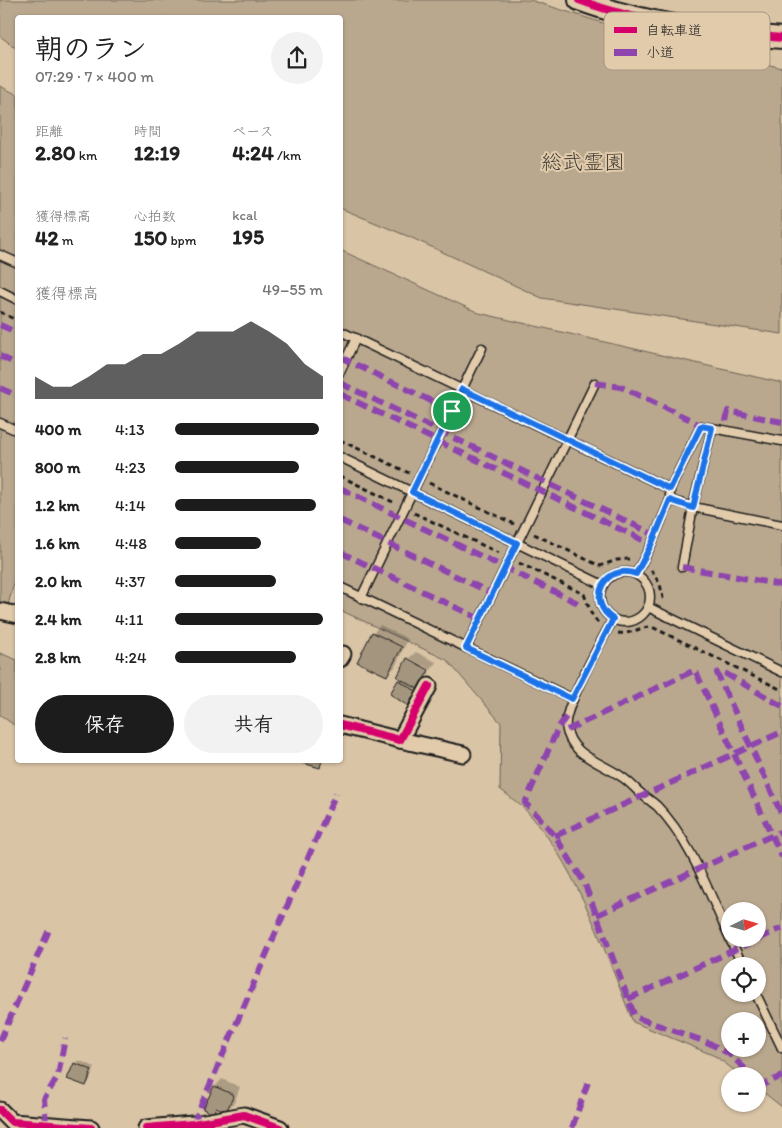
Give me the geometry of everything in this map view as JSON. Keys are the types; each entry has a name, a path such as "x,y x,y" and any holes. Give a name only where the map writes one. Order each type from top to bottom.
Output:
{"street":[{"path":"579,0 616,12"},
{"path":"0,611 15,614"},
{"path":"400,740 429,686"},
{"path":"343,726 464,754"},
{"path":"0,1110 12,1122 90,1128"},
{"path":"146,1128 193,1124 244,1115 280,1128"}],"lane":[{"path":"0,256 15,262"},
{"path":"0,291 15,298"},
{"path":"343,332 670,489"},
{"path":"343,366 356,338"},
{"path":"361,598 482,348"},
{"path":"466,648 595,382"},
{"path":"0,423 15,430"},
{"path":"636,574 652,543 670,500 670,489 701,426 782,441"},
{"path":"682,567 693,508 712,428"},
{"path":"343,458 603,585"},
{"path":"670,500 693,508 782,525"},
{"path":"619,572 636,574 646,582 648,587 650,598 644,614 634,621 622,622 607,615 601,604 600,593 603,585 609,577 619,572"},
{"path":"343,589 572,699"},
{"path":"648,607 782,672"},
{"path":"613,619 572,699 565,725 568,736 580,752 622,777 666,817 685,844 721,919"},
{"path":"760,1002 782,1048"}],"path":[{"path":"0,312 15,319"},
{"path":"343,441 410,474"},
{"path":"343,477 399,505"},
{"path":"424,481 517,526"},
{"path":"409,510 504,556"},
{"path":"529,532 600,566 617,560 633,560"},
{"path":"514,561 584,594 593,618 600,625"},
{"path":"649,568 657,576 663,598 666,600"},
{"path":"615,632 626,634 652,627 782,690"}],"green space":[{"name":"総武霊園","path":"0,0 530,0 604,23 604,70 770,70 770,65 782,68 782,334 542,298 412,238 343,209 343,15 15,15 15,47 0,36"},
{"path":"0,86 15,94 15,579 8,605 0,602"},
{"path":"343,251 479,313 782,383 782,1107 766,1094 766,1067 730,1067 715,1056 633,1022 602,942 564,863 532,817 500,789 501,723 447,660 343,611"},
{"path":"0,653 15,659 15,726 0,715"}],"building":[{"path":"372,632 402,647 387,676 357,662"},
{"path":"407,658 429,670 418,689 397,677"},
{"path":"398,680 416,691 408,706 390,694"},
{"path":"302,763 321,763 320,768"},
{"path":"74,1063 92,1070 86,1086 67,1079"},
{"path":"214,1086 234,1095 226,1112 216,1107 213,1114 203,1109"}],"marked path":[{"path":"0,325 15,332"},
{"path":"0,356 15,364"},
{"path":"343,358 452,411"},
{"path":"595,383 621,387 701,426"},
{"path":"343,384 655,535"},
{"path":"0,388 15,395"},
{"path":"343,395 651,544"},
{"path":"726,421 728,411 782,422"},
{"path":"343,489 582,605"},
{"path":"343,521 493,594"},
{"path":"343,553 480,619"},
{"path":"682,567 782,585"},
{"path":"567,730 695,670 782,857"},
{"path":"782,706 721,671 717,673 782,815"},
{"path":"566,717 558,728 525,803 555,836 584,882 635,1017 709,1043 728,1053 743,1067"},
{"path":"555,836 782,732"},
{"path":"193,1124 336,793"},
{"path":"597,915 782,831"},
{"path":"628,999 782,928"},
{"path":"0,1041 49,930"},
{"path":"46,1124 44,1099 58,1076 65,1038"},
{"path":"766,1083 782,1076"},
{"path":"572,1128 588,1082"}],"cycle path":[{"path":"579,0 617,12"},
{"path":"770,37 782,38"},
{"path":"343,726 400,740 429,686"},
{"path":"0,1110 12,1122 91,1128"},
{"path":"146,1128 193,1124 244,1115 280,1128"}],"route":[{"path":"462,389 670,489 701,426 712,428 693,508 670,500 652,543 636,574 625,571 613,574 602,587 600,598 603,610 613,619 572,699 466,648 517,543 412,492 452,411 462,389"}]}
